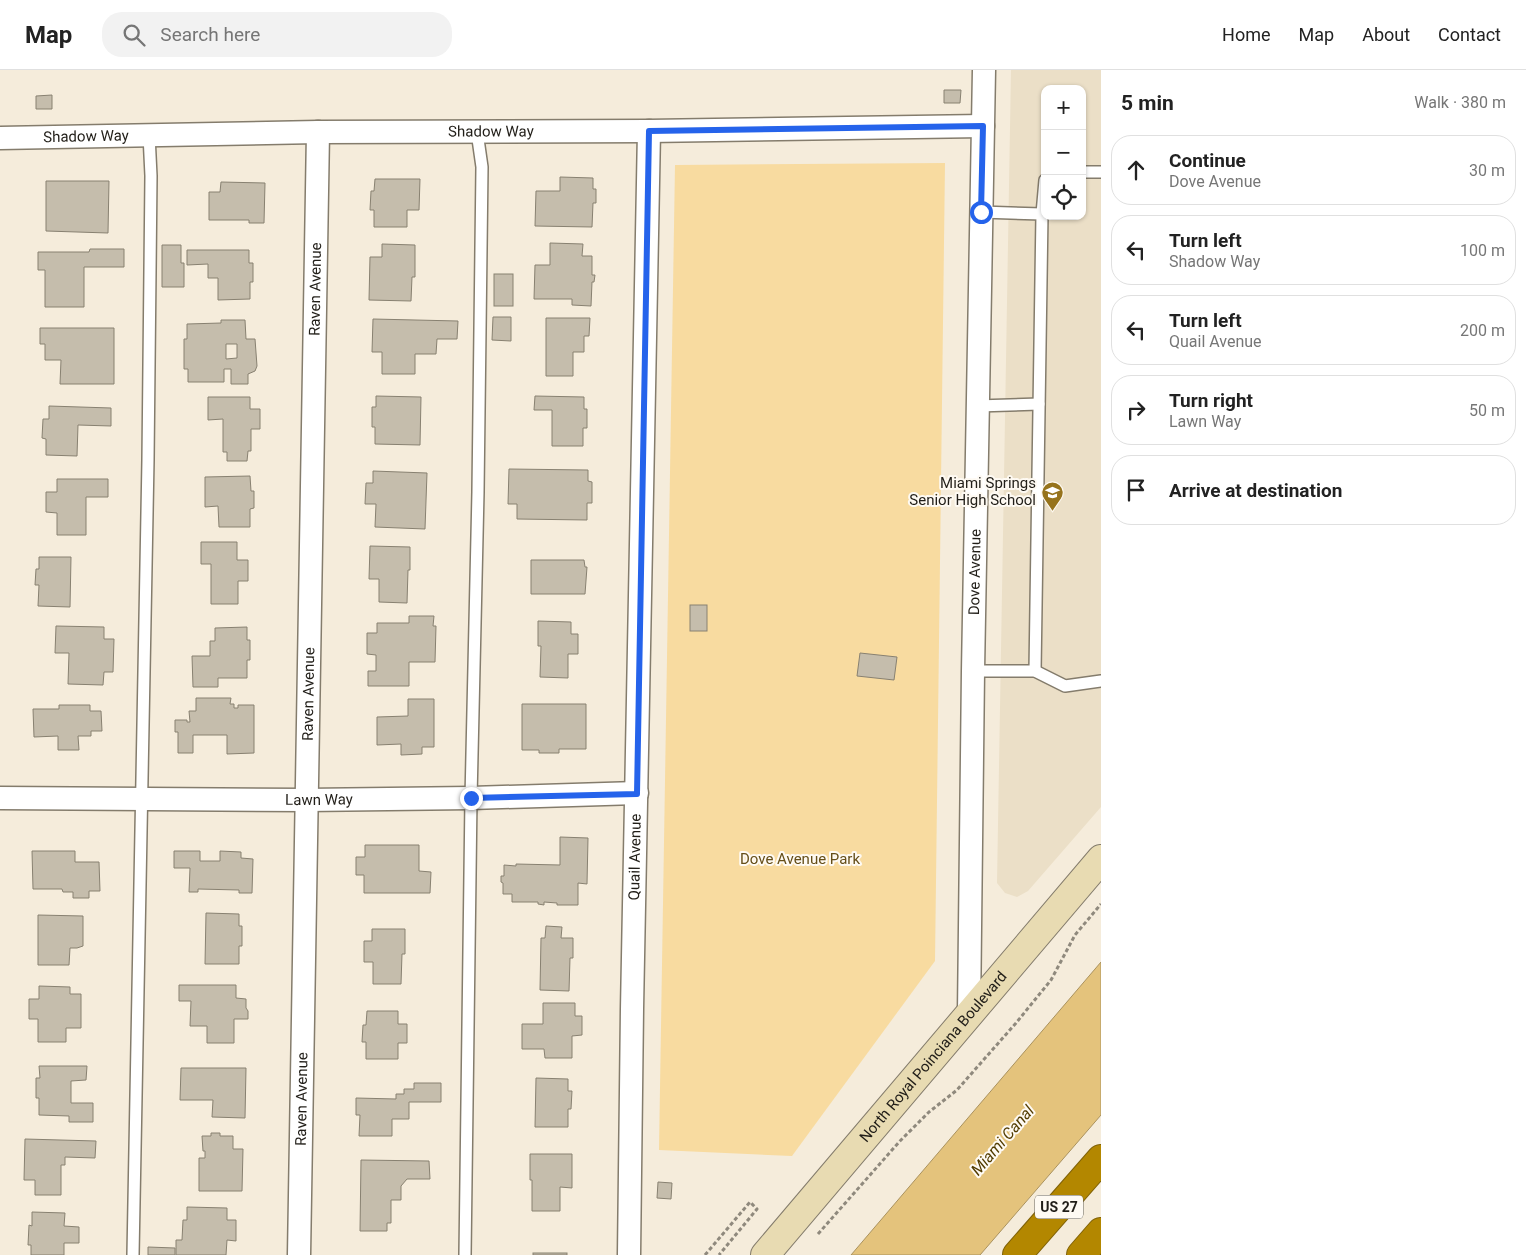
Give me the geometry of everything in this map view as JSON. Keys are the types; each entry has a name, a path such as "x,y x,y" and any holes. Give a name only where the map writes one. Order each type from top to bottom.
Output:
{"highway":[{"name":"US 27","path":"1017,1255 1101,1159"},
{"path":"1081,1255 1101,1232"}],"street":[{"name":"Dove Avenue","path":"969,1013 977,406 984,70"},
{"name":"Shadow Way","path":"0,138 318,132 649,131 983,126"},
{"name":"Quail Avenue","path":"629,1255 649,131"},
{"name":"Raven Avenue","path":"299,1255 318,132"},
{"name":"Lawn Way","path":"0,798 306,800 637,794"},
{"name":"North Royal Poinciana Boulevard","path":"765,1255 1101,858"}],"lane":[{"path":"465,1255 482,177 477,132"},
{"path":"133,1255 152,176 149,135"},
{"path":"1086,172 1101,172"},
{"path":"981,212 1041,214"},
{"path":"1035,671 1042,220"},
{"path":"977,406 1039,404"},
{"path":"973,671 1035,671 1065,686 1101,681"}],"path":[{"path":"817,1235 900,1141 929,1112 957,1090 1016,1023 1051,980 1075,935 1101,904"},
{"path":"705,1255 750,1202 758,1209 719,1255"},
{"path":"719,1255 759,1208"}],"shaded area":[{"name":"Miami Springs Senior High School","path":"1011,70 1101,70 1101,807 1028,891 1017,897 1005,893 997,883"}],"green space":[{"name":"Dove Avenue Park","path":"945,163 935,961 792,1156 659,1150 675,165"}],"water":[{"name":"Miami Canal","path":"1101,962 1101,1115 980,1255 851,1255"}],"building":[{"path":"944,90 961,90 960,103 944,103"},
{"path":"52,95 52,109 36,109 36,96"},
{"path":"560,177 593,178 593,189 596,189 596,203 593,203 592,227 535,226 536,191 560,191"},
{"path":"375,179 420,179 419,210 407,210 407,227 374,227 374,210 370,210 371,191 374,191"},
{"path":"46,181 109,181 108,233 46,231"},
{"path":"221,182 265,183 264,223 249,223 249,220 209,220 209,192 220,192"},
{"path":"550,243 583,244 582,256 592,256 592,275 595,275 594,282 592,282 591,306 572,305 572,299 534,299 535,265 550,265"},
{"path":"382,244 415,245 415,277 412,277 411,301 369,300 370,257 382,257"},
{"path":"162,245 181,245 181,263 184,263 184,287 162,287"},
{"path":"90,249 124,249 124,267 84,267 84,307 45,307 45,270 38,270 38,252 89,252"},
{"path":"187,250 249,250 249,263 253,263 253,282 250,282 250,299 218,300 218,278 208,278 208,264 187,265"},
{"path":"494,274 513,274 513,306 494,306"},
{"path":"493,317 511,317 511,341 492,340"},
{"path":"546,318 590,318 589,336 584,336 584,352 573,352 573,376 546,376"},
{"path":"373,319 458,321 457,339 437,339 436,354 415,354 415,374 382,374 382,352 372,352"},
{"path":"221,320 245,320 246,339 255,339 257,366 255,371 248,374 248,384 231,384 231,369 224,369 224,382 188,382 188,369 184,369 184,339 187,339 187,324 221,323","holes":["226,344 237,344 237,358 226,359"]},
{"path":"40,328 114,328 114,384 60,384 61,360 45,360 45,344 40,344"},
{"path":"376,396 421,397 420,445 375,444 375,427 372,427 372,407 376,407"},
{"path":"535,396 584,397 584,409 587,409 587,428 583,428 583,446 552,446 552,410 534,410"},
{"path":"208,397 250,397 250,409 260,409 260,429 251,429 251,451 248,451 247,461 227,461 227,452 223,452 223,419 208,420"},
{"path":"49,406 111,408 111,426 78,425 77,456 46,455 46,439 42,438 43,419 49,419"},
{"path":"509,469 588,470 588,481 592,482 592,503 587,503 587,520 517,519 517,504 508,504"},
{"path":"373,471 427,473 425,529 375,527 376,504 365,504 366,483 373,483"},
{"path":"250,476 251,491 254,491 254,508 250,509 250,527 219,527 218,506 205,507 205,477"},
{"path":"57,479 108,479 108,497 86,497 86,535 57,535 57,513 46,512 46,492 57,492"},
{"path":"201,542 237,542 237,560 248,560 248,581 238,581 238,604 211,604 211,564 201,564"},
{"path":"370,546 410,547 407,603 379,602 379,579 369,579"},
{"path":"39,557 71,557 70,607 38,606 39,585 35,585 36,569 39,569"},
{"path":"531,560 584,560 585,567 587,567 585,594 531,594"},
{"path":"690,605 707,605 707,631 690,631"},
{"path":"409,616 434,616 433,626 436,626 435,662 409,662 409,686 368,686 368,671 376,671 376,655 367,654 367,633 377,633 377,623 409,623"},
{"path":"538,621 571,622 571,634 578,634 578,654 568,654 568,678 540,677 541,646 538,646"},
{"path":"56,626 104,627 104,639 114,639 113,672 104,672 103,685 68,684 69,653 55,653"},
{"path":"247,627 247,640 250,640 250,660 247,660 247,678 218,678 218,687 193,687 192,656 210,656 210,641 215,641 215,628"},
{"path":"860,653 897,657 894,680 857,676"},
{"path":"196,698 231,698 230,704 234,704 234,708 238,708 238,705 254,705 254,753 227,754 227,735 193,735 193,753 178,753 178,732 175,732 175,720 187,720 187,722 190,722 189,711 196,711"},
{"path":"408,699 434,699 434,747 422,747 422,754 401,755 401,744 377,745 377,717 408,716"},
{"path":"522,704 586,704 586,749 559,749 559,753 539,753 539,750 522,750"},
{"path":"59,705 90,705 90,711 101,711 102,731 91,731 91,736 78,736 79,750 58,750 58,736 34,737 33,709 59,709"},
{"path":"560,837 588,838 587,884 578,883 578,905 557,905 557,903 544,902 544,905 538,904 538,902 512,902 512,894 503,894 501,876 504,876 504,865 560,865"},
{"path":"365,845 419,845 419,871 431,872 430,893 364,893 364,875 356,875 356,857 365,857"},
{"path":"32,851 75,851 75,862 99,862 100,891 89,891 89,898 73,898 73,892 63,892 62,889 33,889"},
{"path":"174,851 200,851 200,861 220,861 220,851 241,852 241,858 253,859 252,893 239,893 239,890 198,889 198,892 189,892 190,868 174,868"},
{"path":"206,913 239,914 239,926 242,926 242,946 239,946 239,964 205,964"},
{"path":"38,915 83,916 83,946 70,948 69,965 38,965"},
{"path":"546,926 562,927 561,938 573,938 573,958 570,958 569,991 540,990 541,938 545,938"},
{"path":"372,929 405,929 405,954 402,954 401,984 373,984 373,962 364,962 364,941 372,941"},
{"path":"179,985 236,985 236,998 246,999 248,1019 234,1019 234,1043 207,1043 207,1026 190,1026 191,1001 179,1001"},
{"path":"39,986 70,987 70,994 81,994 81,1028 66,1028 66,1042 38,1042 38,1019 29,1019 29,999 39,999"},
{"path":"543,1003 575,1003 575,1016 582,1016 582,1035 572,1036 572,1058 545,1058 544,1049 522,1049 522,1024 543,1024"},
{"path":"367,1011 398,1011 398,1024 407,1024 407,1043 398,1043 398,1059 366,1059 366,1042 362,1042 363,1025 366,1025"},
{"path":"39,1066 87,1066 86,1080 71,1081 71,1103 93,1103 93,1122 69,1122 69,1116 39,1115 39,1098 36,1098 36,1078 40,1078"},
{"path":"181,1068 246,1068 245,1118 212,1117 213,1100 180,1100"},
{"path":"536,1078 568,1079 568,1091 572,1091 571,1109 568,1109 568,1127 535,1127"},
{"path":"414,1083 441,1083 441,1102 409,1102 409,1119 392,1119 392,1136 359,1136 360,1115 356,1115 356,1098 396,1099 396,1094 404,1094 404,1089 414,1089"},
{"path":"211,1133 220,1133 220,1136 233,1136 233,1149 243,1149 242,1191 199,1191 199,1158 205,1158 202,1136 211,1136"},
{"path":"25,1139 96,1141 95,1158 65,1157 65,1165 61,1165 61,1195 35,1195 35,1180 24,1180"},
{"path":"530,1154 572,1154 572,1188 560,1187 560,1211 532,1211"},
{"path":"361,1160 429,1161 430,1179 407,1179 401,1186 401,1200 391,1200 391,1223 387,1223 387,1231 360,1231"},
{"path":"658,1182 672,1183 671,1199 657,1198"},
{"path":"187,1207 227,1208 227,1220 236,1220 236,1241 227,1240 226,1255 176,1255 176,1240 182,1240 183,1220 187,1220"},
{"path":"32,1212 65,1213 64,1226 79,1227 79,1243 64,1243 64,1255 31,1255 31,1245 28,1245 29,1225 32,1226"},
{"path":"148,1247 175,1248 175,1255 148,1255"},
{"path":"533,1253 567,1253 567,1255 533,1255"}],"place":[{"name":"Miami Springs Senior High School","path":"1052,511"}],"route":[{"path":"471,798 637,794 649,131 983,126 981,212"}]}
